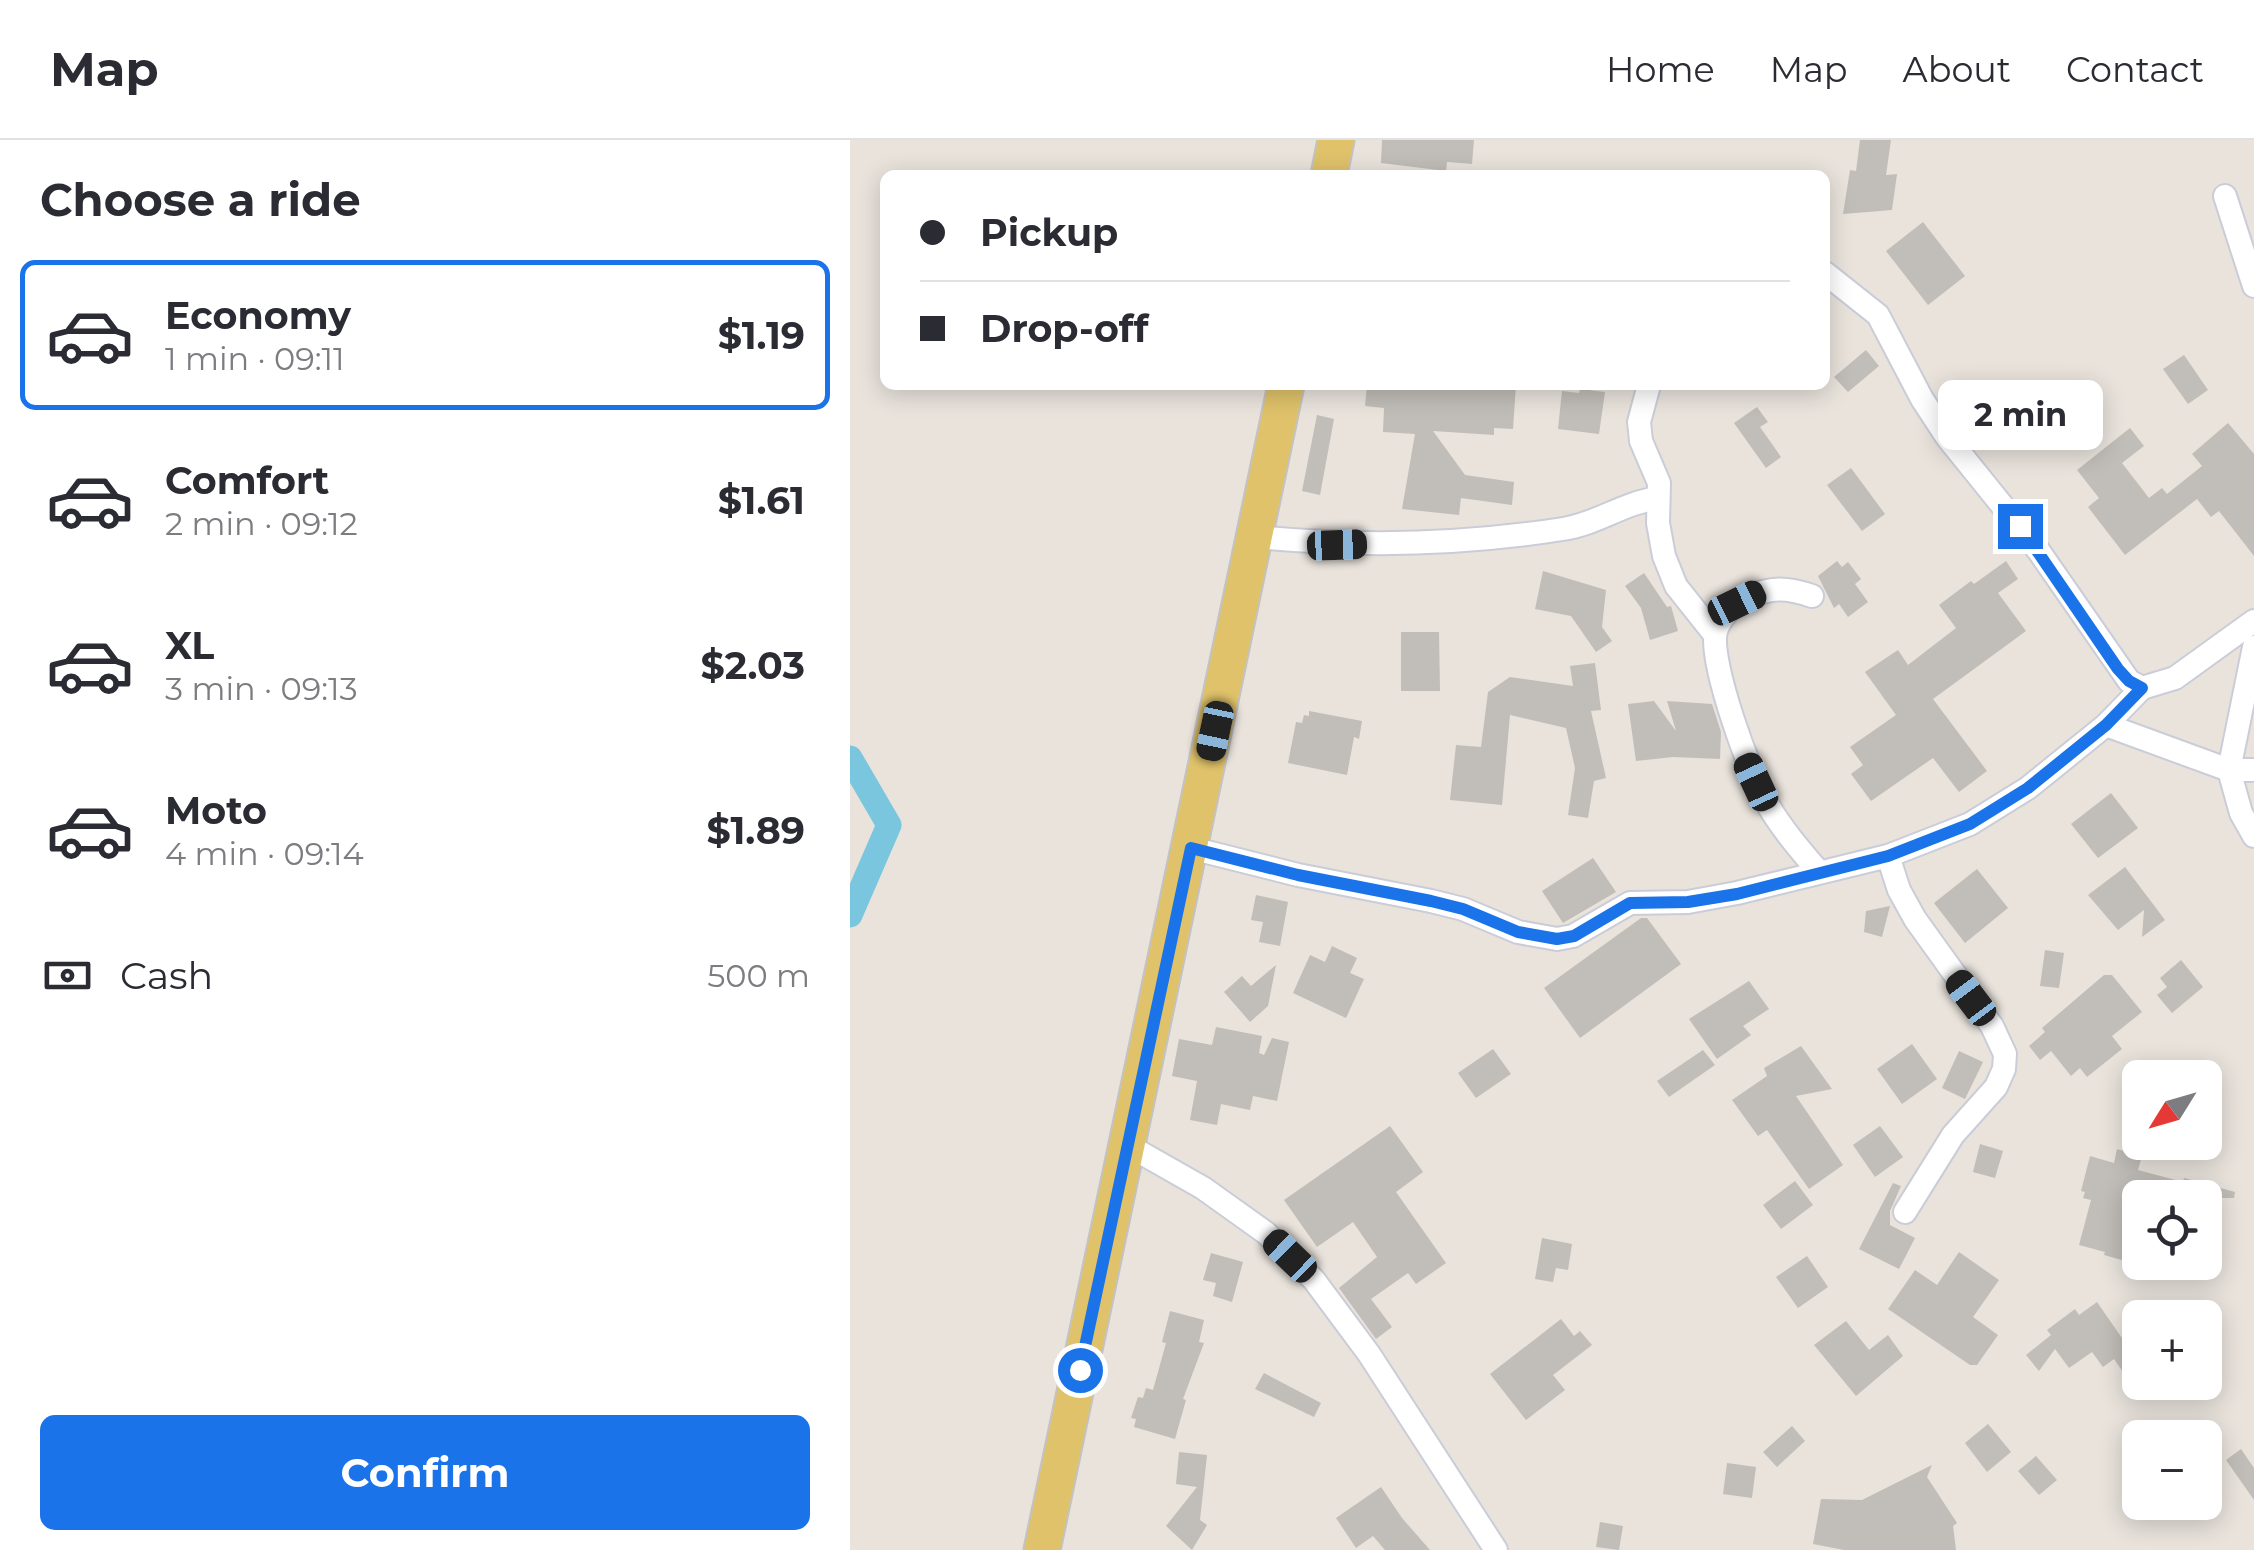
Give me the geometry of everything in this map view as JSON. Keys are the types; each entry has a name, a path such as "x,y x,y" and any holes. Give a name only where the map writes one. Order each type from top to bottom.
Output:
{"main road":[{"path":"1329,170 1336,140"},
{"path":"1042,1550 1285,390"}],"street":[{"path":"2225,196 2254,286"},
{"path":"1830,277 1878,314 1922,399 1948,436 2038,550 2118,669 2142,688"},
{"path":"1648,390 1639,422 1641,441 1659,483 1658,522 1664,556 1676,586 1715,635"},
{"path":"1256,538 1337,545 1500,536 1581,526 1626,504 1658,498"},
{"path":"1812,596 1788,588 1766,589 1737,603 1722,618 1715,635 1717,659 1746,760 1767,804 1819,872"},
{"path":"1191,848 1463,909 1518,932 1557,939 1574,936 1630,903 1688,902 1737,894 1888,856 1970,824 2028,788 2106,725 2142,688 2175,678 2254,621"},
{"path":"2254,646 2229,770 2237,804 2254,836"},
{"path":"2106,725 2229,770 2254,770"},
{"path":"1888,856 1898,890 1915,919 1992,1026 2005,1054 1996,1087 1953,1134 1905,1212"},
{"path":"1129,1146 1203,1188 1266,1233 1314,1280 1380,1369 1496,1550"}],"building":[{"path":"1382,140 1474,140 1472,164 1447,162 1446,170 1438,170 1381,163"},
{"path":"1860,140 1891,140 1886,175 1897,174 1892,210 1843,214 1850,170 1856,171"},
{"path":"1923,222 1965,276 1928,305 1886,251"},
{"path":"1866,350 1879,366 1848,392 1834,377"},
{"path":"2184,355 2208,390 2188,404 2163,369"},
{"path":"1367,390 1516,390 1513,429 1494,428 1494,435 1433,431 1465,475 1514,482 1512,505 1461,498 1459,515 1402,509 1415,434 1383,432 1384,408 1365,406"},
{"path":"1562,391 1605,392 1599,434 1558,429"},
{"path":"1757,407 1768,422 1760,427 1781,457 1766,468 1734,423"},
{"path":"1317,415 1334,419 1320,495 1302,491"},
{"path":"2228,423 2254,454 2254,556 2219,511 2211,517 2197,499 2125,555 2088,507 2099,498 2077,470 2130,428 2144,446 2122,463 2149,498 2162,488 2167,494 2202,466 2192,454"},
{"path":"1851,468 1885,514 1862,531 1827,485"},
{"path":"1837,561 1842,567 1848,562 1861,579 1855,584 1868,602 1848,617 1839,604 1834,608 1818,576"},
{"path":"2006,561 2018,579 1998,593 2026,631 1933,699 1987,771 1959,792 1933,758 1871,801 1851,774 1863,765 1850,747 1896,715 1865,672 1898,650 1908,665 1956,628 1939,605"},
{"path":"1543,571 1606,590 1602,627 1612,641 1596,652 1571,616 1535,609"},
{"path":"1644,573 1667,607 1671,606 1678,631 1650,640 1641,608 1625,586"},
{"path":"1401,632 1439,632 1440,691 1401,691"},
{"path":"1595,663 1601,710 1591,711 1606,778 1594,781 1588,818 1568,815 1575,768 1566,728 1510,715 1502,805 1450,800 1456,745 1481,747 1488,692 1510,677 1573,686 1570,666"},
{"path":"1654,701 1676,731 1667,701 1712,704 1721,732 1720,759 1673,757 1636,761 1628,704"},
{"path":"1309,711 1362,721 1359,739 1354,737 1347,775 1288,763 1296,722 1302,723"},
{"path":"2111,793 2138,828 2098,858 2071,824"},
{"path":"1593,858 1616,892 1563,923 1542,891"},
{"path":"2125,867 2165,920 2142,937 2144,910 2118,930 2088,895"},
{"path":"1977,869 2008,908 1965,943 1934,903"},
{"path":"1256,895 1288,902 1280,946 1259,942 1263,922 1251,920"},
{"path":"1890,906 1882,937 1864,932 1866,911"},
{"path":"1641,918 1647,918 1681,964 1580,1038 1544,988"},
{"path":"1332,946 1357,958 1350,973 1364,979 1346,1018 1293,993 1310,955 1325,962"},
{"path":"2045,950 2064,953 2059,988 2040,986"},
{"path":"2181,960 2203,987 2172,1013 2157,995 2167,987 2160,978"},
{"path":"1276,965 1268,1006 1250,1022 1224,992 1242,976 1251,986"},
{"path":"2104,975 2112,975 2142,1012 2112,1036 2122,1049 2087,1077 2080,1068 2071,1076 2051,1051 2040,1060 2029,1046 2045,1032 2042,1028"},
{"path":"1749,981 1769,1009 1743,1026 1751,1035 1717,1059 1689,1019"},
{"path":"1216,1027 1262,1036 1259,1053 1264,1055 1272,1038 1289,1042 1277,1101 1253,1096 1250,1110 1221,1104 1217,1125 1190,1120 1197,1081 1172,1076 1179,1039 1212,1045"},
{"path":"1912,1044 1937,1079 1902,1104 1877,1069"},
{"path":"1801,1046 1832,1089 1796,1096 1843,1165 1809,1189 1767,1130 1758,1136 1732,1100 1767,1076 1764,1068"},
{"path":"1493,1049 1511,1074 1476,1098 1458,1073"},
{"path":"1703,1050 1715,1065 1669,1097 1657,1081"},
{"path":"1959,1051 1983,1062 1965,1099 1942,1088"},
{"path":"1390,1126 1423,1172 1396,1192 1446,1263 1416,1284 1408,1273 1371,1299 1392,1327 1376,1339 1339,1288 1377,1257 1353,1222 1317,1247 1284,1200"},
{"path":"1880,1126 1903,1157 1875,1177 1853,1145"},
{"path":"1980,1144 2003,1151 1995,1178 1973,1172"},
{"path":"2117,1149 2122,1150 2122,1160 2141,1160 2138,1170 2176,1180 2122,1180 2122,1260 2079,1245 2091,1200 2083,1198 2085,1192 2081,1191 2090,1156 2114,1163"},
{"path":"1795,1181 1813,1205 1781,1229 1763,1205"},
{"path":"1893,1183 1901,1186 1890,1211 1890,1225 1915,1238 1899,1269 1859,1249"},
{"path":"2222,1188 2235,1192 2234,1198 2222,1198"},
{"path":"1542,1238 1572,1244 1568,1270 1556,1268 1553,1282 1535,1279"},
{"path":"1959,1252 1999,1280 1973,1317 1998,1335 1977,1365 1970,1365 1888,1309 1915,1270 1937,1285"},
{"path":"1211,1253 1243,1262 1232,1302 1213,1296 1216,1283 1203,1280"},
{"path":"1807,1256 1828,1287 1798,1308 1776,1277"},
{"path":"2097,1302 2122,1338 2122,1371 2114,1359 2103,1367 2092,1352 2069,1368 2055,1349 2039,1371 2026,1355 2051,1335 2047,1330 2075,1309 2079,1315"},
{"path":"1170,1311 1204,1320 1199,1342 1204,1343 1183,1399 1186,1400 1175,1439 1134,1427 1136,1419 1131,1418 1138,1397 1143,1398 1146,1388 1153,1390"},
{"path":"1561,1319 1574,1336 1580,1331 1592,1345 1553,1375 1565,1390 1526,1420 1490,1374"},
{"path":"1846,1321 1869,1350 1888,1335 1903,1356 1856,1396 1814,1345"},
{"path":"1264,1373 1321,1403 1314,1417 1255,1389"},
{"path":"1988,1424 2011,1452 1987,1472 1965,1443"},
{"path":"1792,1426 1805,1441 1777,1467 1763,1452"},
{"path":"2241,1449 2254,1468 2254,1500 2226,1460"},
{"path":"1179,1452 1207,1455 1200,1520 1207,1525 1192,1550 1166,1526 1197,1487 1176,1484"},
{"path":"2036,1456 2057,1480 2039,1495 2018,1471"},
{"path":"1727,1463 1756,1467 1752,1498 1723,1494"},
{"path":"1932,1465 1927,1477 1957,1523 1953,1526 1956,1550 1844,1550 1813,1544 1821,1499 1862,1500"},
{"path":"1381,1487 1430,1550 1385,1550 1373,1536 1356,1548 1336,1518"},
{"path":"1600,1522 1623,1526 1619,1550 1596,1547"}],"waterway":[{"path":"850,758 889,825 850,915"}],"route":[{"path":"1080,1370 1191,848 1298,875 1431,901 1463,909 1518,932 1557,939 1574,936 1630,903 1688,902 1737,894 1888,856 1970,824 2028,788 2106,725 2142,688 2118,669 2020,526"}]}
